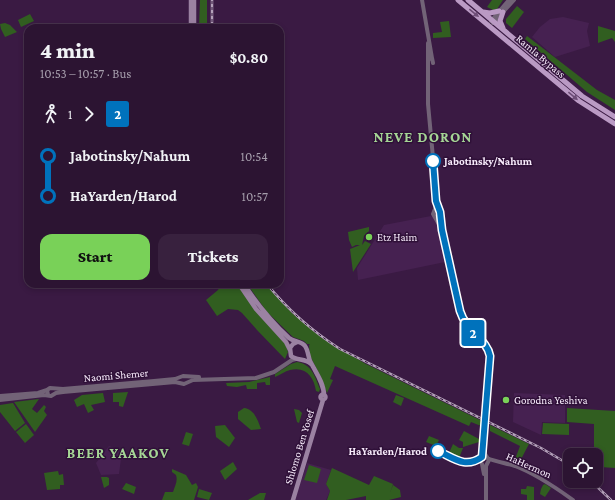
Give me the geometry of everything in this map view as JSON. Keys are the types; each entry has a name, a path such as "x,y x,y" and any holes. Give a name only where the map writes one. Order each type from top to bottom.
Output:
{"main road":[{"path":"191,0 191,24"},
{"path":"194,0 194,24"},
{"name":"Ramla Bypass","path":"458,0 506,32 582,96 615,117"},
{"name":"Ramla Bypass","path":"468,0 481,11 491,23 579,101 615,124"},
{"path":"481,11 490,13 501,12 500,22 506,32"},
{"path":"242,288 256,309 286,342 290,352 298,359 307,361 314,369"},
{"path":"247,288 265,313 291,339 304,344 314,369"},
{"path":"290,352 291,346 297,342"},
{"path":"298,359 305,356 307,350"},
{"name":"Shlomo Ben Yosef","path":"293,500 323,397 323,389 314,369"}],"street":[{"path":"422,0 430,61 428,104 437,210 441,213 438,216 461,316 469,329 486,345 490,352 486,414"},
{"path":"501,12 509,0"},
{"path":"491,23 514,0"},
{"path":"437,210 433,214 438,216"},
{"name":"Naomi Shemer","path":"53,388 63,389 154,381 175,379 186,376 217,377 256,375 272,370 285,362 290,357 290,352"},
{"name":"Naomi Shemer","path":"55,394 175,382 184,384 194,380 256,378 274,372 292,360 298,359"},
{"path":"186,376 188,380 187,383"},
{"path":"181,377 179,380 181,384"},
{"path":"0,396 38,393 50,388 55,390 55,394 51,396 48,395 0,400"},
{"path":"47,390 48,395"},
{"path":"485,423 485,457 489,461 485,464 486,500"},
{"path":"485,457 480,460 485,464"},
{"name":"HaHermon","path":"485,457 529,473 551,485 573,500"},
{"name":"HaHermon","path":"485,464 498,461"}],"shaded area":[{"path":"563,17 589,23 587,31 590,46 555,57 532,37 540,27 550,19"},
{"path":"431,216 434,217 438,223 445,262 358,280 357,268 384,225"},
{"path":"514,393 565,395 565,423 542,422 541,435 513,422"},
{"path":"109,446 122,451 119,474 101,475 96,463"},
{"path":"307,463 331,470 326,484 330,491 326,500 295,500"}],"green space":[{"path":"200,0 207,0 207,24 199,24"},
{"path":"492,0 503,0 497,9 493,10 487,7"},
{"path":"517,6 524,12 512,28 506,23 506,19"},
{"path":"30,14 34,21 24,24 21,27 18,20"},
{"path":"449,21 451,37 433,38 433,33 442,32 440,22"},
{"path":"5,23 10,25 17,32 5,37 0,24"},
{"path":"598,26 615,31 615,42 612,38 598,43"},
{"path":"527,36 597,90 615,100 615,110 587,92 525,39"},
{"path":"369,227 369,231 364,236 362,245 365,241 371,244 353,272 350,249 360,245 352,247 348,232"},
{"path":"219,288 240,288 247,299 285,343 288,352 285,359 238,310 228,309 217,316 206,300"},
{"path":"250,288 270,288 292,313 322,338 366,364 482,421 481,426 471,422 469,426 335,366 330,379 333,380 327,393 310,356 310,344 293,337 267,312"},
{"path":"297,362 310,368 320,389 319,392 316,391 311,377 305,371 296,369 275,377 275,374"},
{"path":"270,377 270,385 266,385 265,382 257,383 257,389 247,389 246,385 237,387 227,386 226,383 249,382"},
{"path":"128,392 123,407 119,406 119,402 113,402 113,393"},
{"path":"103,393 105,402 91,405 94,410 88,413 84,404 77,407 74,400 82,395"},
{"path":"396,395 404,398 401,406 393,402"},
{"path":"39,399 32,409 37,413 44,405 46,407 44,411 47,415 35,432 14,402"},
{"path":"13,403 25,423 15,431 0,412 0,405"},
{"path":"244,408 253,413 261,429 251,430 238,419 238,412"},
{"path":"567,408 615,411 615,468 603,467 603,448 594,448 594,424 567,422"},
{"path":"294,409 299,410 302,413 299,423 297,422"},
{"path":"543,423 569,424 569,435 542,434"},
{"path":"26,424 34,435 25,443 16,432"},
{"path":"225,425 235,438 229,447 216,437 215,426"},
{"path":"490,425 529,444 519,463 514,462 520,446 490,431"},
{"path":"464,431 479,439 479,442 463,447 463,442 459,440"},
{"path":"186,432 193,434 189,446 182,444"},
{"path":"429,436 439,440 436,446 426,442"},
{"path":"453,444 459,448 463,448 459,458 449,453"},
{"path":"233,462 237,469 225,480 220,471"},
{"path":"309,465 321,469 317,483 304,480"},
{"path":"332,468 369,485 374,476 393,484 390,493 393,485 400,490 401,497 389,500 366,500 366,496 346,500 327,500 330,491 326,484"},
{"path":"172,469 186,475 192,485 196,483 198,487 194,500 162,500 165,492 173,492 175,486 177,477 172,472"},
{"path":"58,471 59,475 63,474 64,485 60,485 60,489 47,490 44,473"},
{"path":"101,477 109,478 109,485 104,488"},
{"path":"126,483 136,487 134,494 122,489"},
{"path":"545,484 551,488 545,497 540,494 543,485"},
{"path":"527,486 534,487 534,500 527,500 527,495 521,494 521,489 526,489"},
{"path":"199,489 212,493 209,500 197,497"},
{"path":"260,493 266,493 264,500 248,500"}],"tunnel":[{"path":"485,423 486,414"}],"railway":[{"path":"212,0 212,24"},
{"path":"270,288 283,303 301,320 340,349 541,448 563,461"},
{"path":"598,488 611,500"}],"bus line":[{"name":"2","path":"433,161 436,201 440,212 442,230 461,316 469,329 488,347 490,352 482,457 474,461 458,462 438,451"}],"place":[{"name":"Jabotinsky/Nahum","path":"433,161"},
{"name":"Etz Haim","path":"369,237"},
{"name":"Gorodna Yeshiva","path":"506,400"},
{"name":"HaYarden/Harod","path":"438,451"}],"district":[{"name":"NEVE DORON","path":"423,137"},
{"name":"BEER YAAKOV","path":"118,453"}]}
